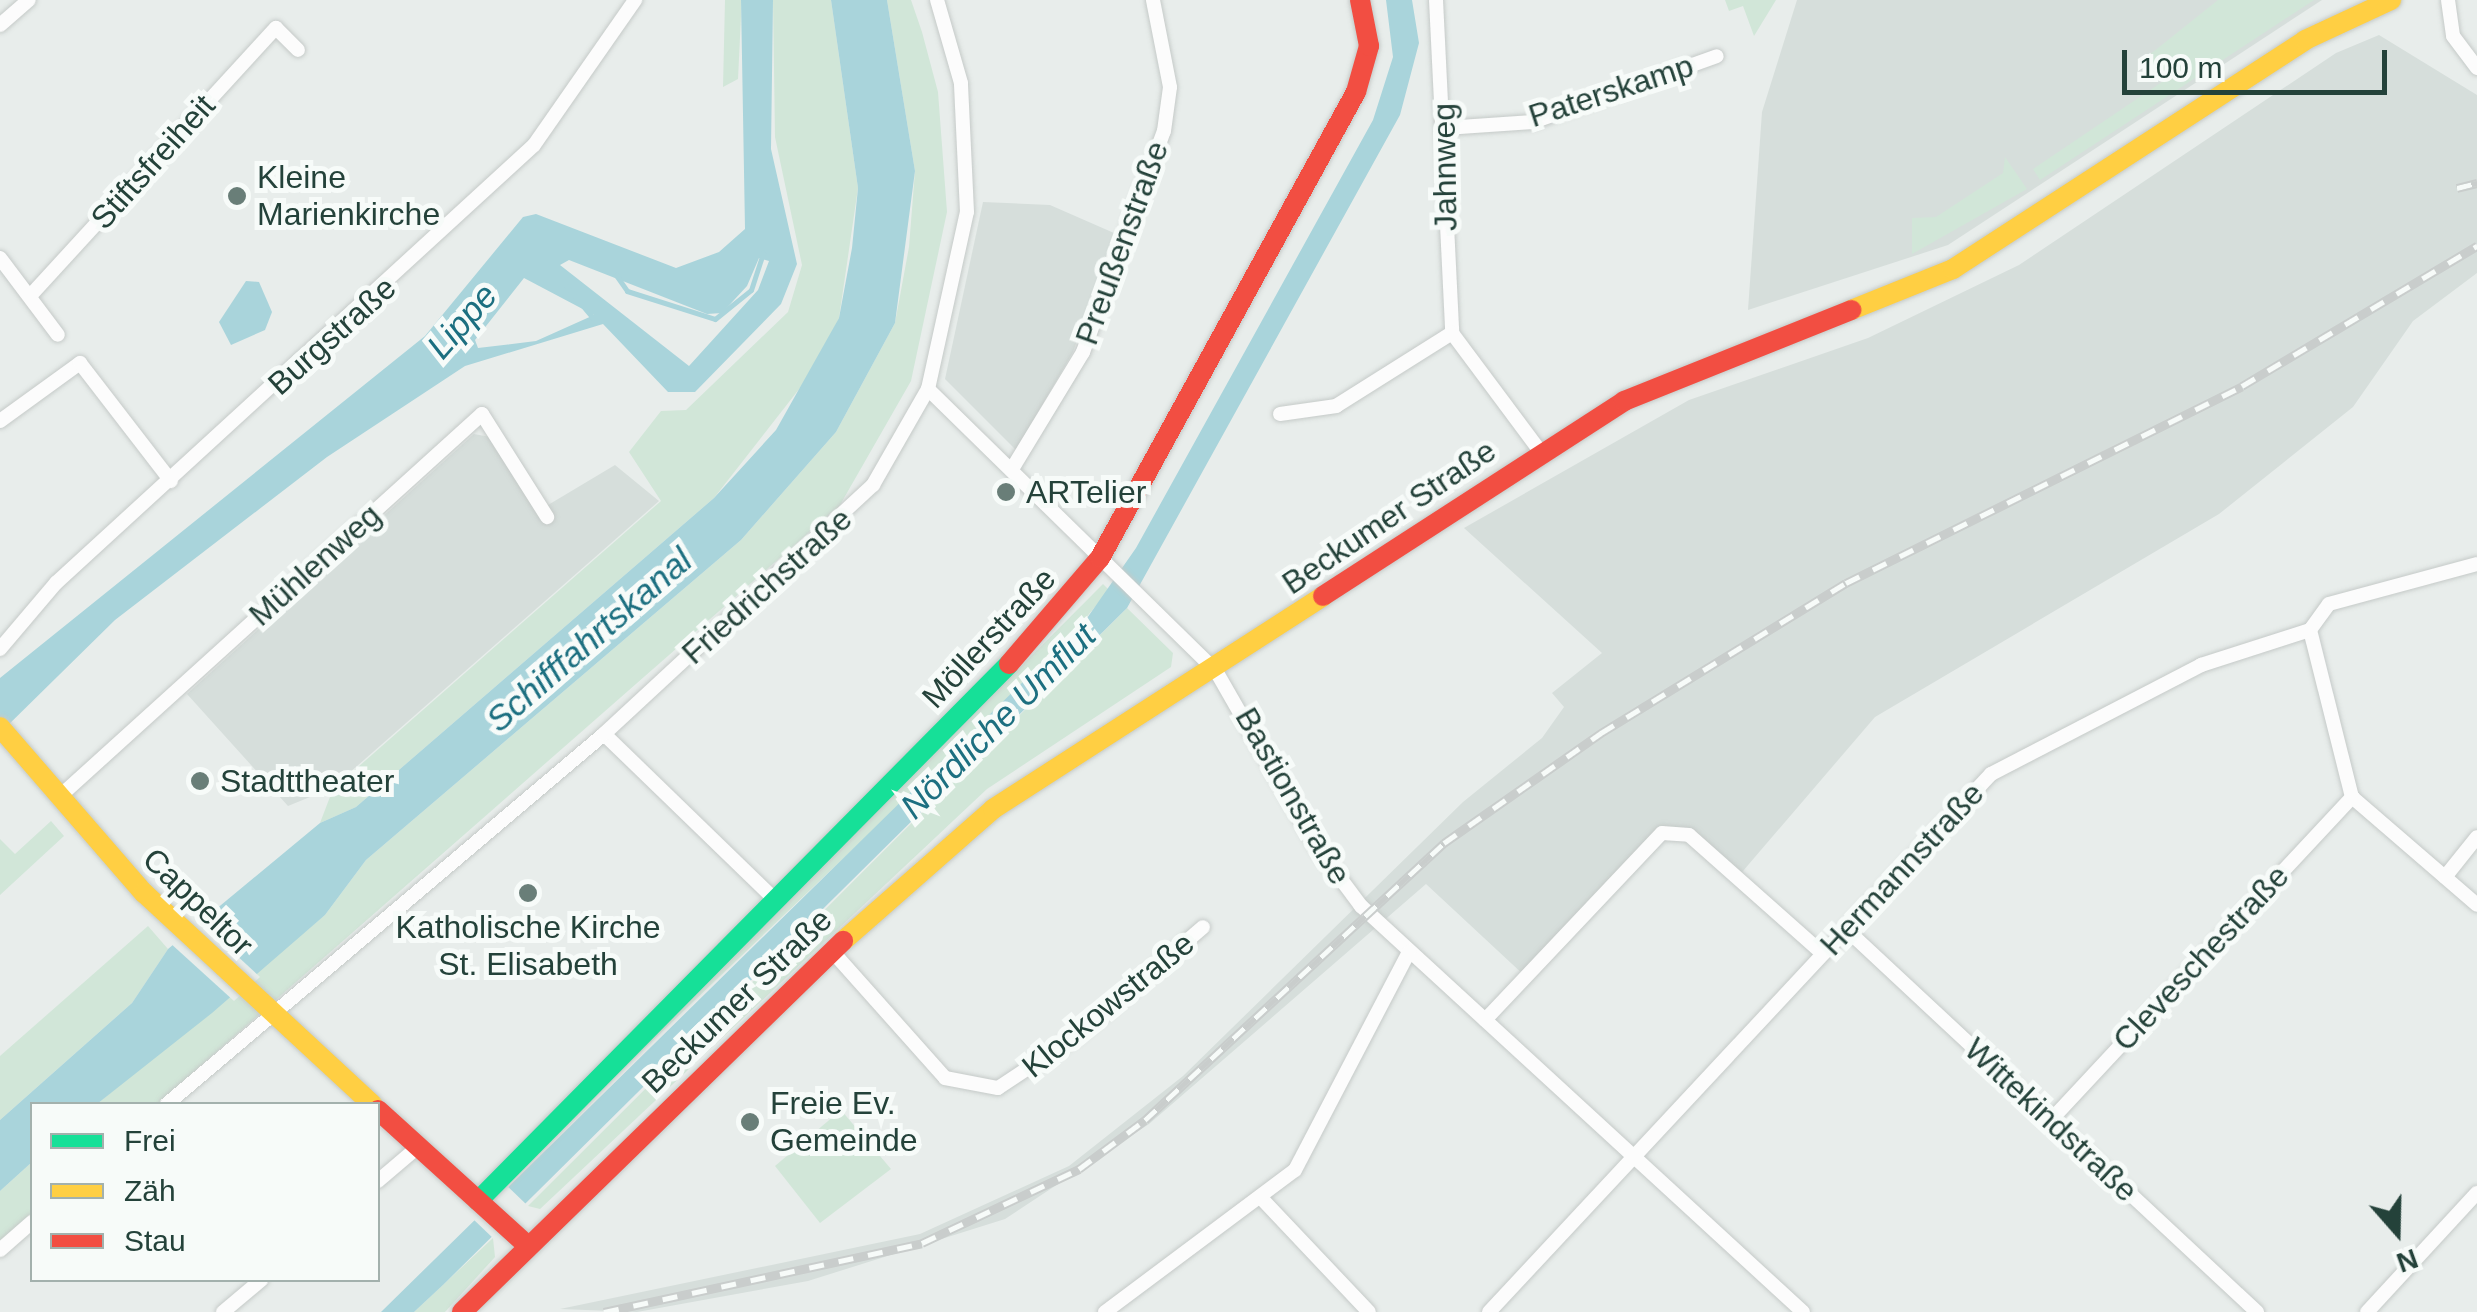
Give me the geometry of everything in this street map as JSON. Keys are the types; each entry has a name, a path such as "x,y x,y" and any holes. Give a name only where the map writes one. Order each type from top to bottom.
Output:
{"main road":[{"name":"Möllerstraße","path":"480,1204 771,896 981,696 1106,564 1356,92 1369,46 1360,0"},
{"name":"Beckumer Straße","path":"462,1312 832,950 993,809 1216,671 1540,451 1679,373 1953,270 2305,40 2391,0"},
{"name":"Cappeltor","path":"6,735 58,798 182,931 370,1102"},
{"path":"380,1112 527,1245"}],"street":[{"path":"0,25 29,0"},
{"name":"Burgstraße","path":"0,648 56,583 536,143 635,0"},
{"name":"Friedrichstraße","path":"169,1102 604,734 851,512 928,389 967,212 961,83 937,0"},
{"name":"Preußenstraße","path":"1012,469 1083,352 1164,132 1170,86 1153,0"},
{"name":"Jahnweg","path":"1436,0 1452,334"},
{"path":"2448,0 2453,36 2477,68"},
{"name":"Stiftsfreiheit","path":"30,296 276,28 298,50"},
{"name":"Paterskamp","path":"1445,128 1533,122 1717,56"},
{"path":"0,258 58,335"},
{"path":"1280,414 1336,406 1452,334 1540,451"},
{"path":"0,421 80,363 171,481"},
{"name":"Bastionstraße","path":"928,389 1216,671 1338,880 1410,952 1803,1312"},
{"name":"Mühlenweg","path":"58,798 482,414 547,517"},
{"name":"Hermannstraße","path":"1488,1312 1990,774 2200,665 2310,630 2329,604 2477,564"},
{"path":"2310,630 2352,796 2477,906"},
{"path":"604,734 771,896"},
{"name":"Cleveschestraße","path":"2050,1120 2352,796"},
{"path":"1485,1020 1662,833 1689,835 1823,954"},
{"path":"2444,877 2477,837"},
{"name":"Klockowstraße","path":"832,950 945,1078 998,1088 1078,1035 1203,927"},
{"name":"Wittekindstraße","path":"1846,928 2257,1312"},
{"path":"1105,1312 1144,1274 1263,1200 1318,1137 1410,952"},
{"path":"380,1179 418,1147"},
{"path":"2367,1312 2477,1192"},
{"path":"1263,1200 1369,1312"},
{"path":"0,1250 30,1224"},
{"path":"223,1312 259,1282"}],"shaded area":[{"path":"1797,0 2322,0 1948,245 1748,310 1762,112"},
{"path":"2379,35 2477,95 2477,273 2413,321 2353,407 2219,514 1875,717 1737,878 1689,835 1662,833 1526,977 1426,884 1149,1124 1005,1219 808,1281 637,1312 560,1309 920,1234 1069,1166 1183,1076 1463,802 1542,738 1564,707 1552,693 1602,653 1464,528 1689,400 1868,338 2019,265 2336,53"},
{"path":"983,202 1050,205 1114,233 1073,352 1016,450 945,379"},
{"path":"474,434 490,437 538,511 615,465 659,501 332,788 288,806 187,694"}],"green space":[{"path":"725,0 741,0 741,17 738,79 723,87"},
{"path":"773,0 831,0 858,188 839,318 814,370 714,498 356,807 320,823 333,789 661,501 629,452 661,411 686,410 788,312 802,265 775,137"},
{"path":"887,0 911,0 922,32 938,92 947,212 911,381 840,505 159,1102 99,1102 325,915 366,860 741,540 836,432 895,323 909,247 915,171"},
{"path":"1725,0 1776,0 1754,36 1743,6 1729,11"},
{"path":"2218,0 2314,0 2040,180 2033,169 2162,82 2148,56"},
{"path":"2005,157 2027,189 1912,254 1912,218 1936,217 2003,173"},
{"path":"1103,584 1109,590 1050,661 537,1151"},
{"path":"1127,608 1173,653 1171,667 987,789 540,1209 528,1206"},
{"path":"51,821 64,836 0,895 0,839 15,854"},
{"path":"148,926 168,949 132,1003 0,1120 0,1056"},
{"path":"841,1110 891,1169 820,1223 775,1166"},
{"path":"30,1164 30,1215 0,1241 0,1191"},
{"path":"493,1238 495,1257 445,1312 414,1312"}],"water":[{"name":"Lippe","path":"741,0 773,0 771,149 797,264 781,304 695,392 668,392 603,324 465,366 327,457 115,620 0,733 0,678 425,336 523,217 536,214 676,268 719,252 745,229","holes":["759,258 769,261 758,290 689,366 560,265 569,260 707,314 722,313 747,286","524,278 594,315 536,341 478,348 475,340"]},
{"name":"Schifffahrtskanal","path":"831,0 887,0 915,171 895,323 836,432 741,540 366,860 325,915 212,1013 100,1102 30,1102 30,1164 0,1191 0,1120 132,1003 168,949 320,823 356,807 714,498 776,430 839,318 858,188"},
{"name":"Nördliche Umflut","path":"1386,0 1412,0 1419,43 1400,115 1127,608 444,1284 414,1312 381,1312 1085,621 1136,548 1373,120 1393,57"},
{"path":"246,281 259,282 272,312 265,330 231,345 219,322"}],"pier":[{"path":"196,918 260,977 234,1001 169,942"},
{"path":"505,1184 528,1206 495,1240 472,1218"}],"waterway":[{"path":"616,275 627,291 715,319 751,290 763,253"},
{"path":"567,287 593,318"}],"railway":[{"path":"2457,188 2477,183"},
{"path":"604,1312 922,1243 1079,1169 1145,1120 1444,843 1601,733 1846,583 2242,386 2477,246"}],"traffic: fast":[{"path":"478,1201 1009,664"}],"traffic: slow":[{"path":"1851,310 1953,269 2305,40 2391,0"},
{"path":"843,941 993,809 1323,596"},
{"path":"0,727 144,893 370,1102"}],"traffic: jam":[{"path":"1009,664 1100,558 1356,92 1369,46 1360,0"},
{"path":"1323,596 1624,401 1851,310"},
{"path":"462,1312 843,941"},
{"path":"380,1112 527,1245"}],"place":[{"name":"Kleine Marienkirche","path":"237,196"},
{"name":"ARTelier","path":"1006,492"},
{"name":"Stadttheater","path":"200,781"},
{"name":"Katholische Kirche St. Elisabeth","path":"528,893"},
{"name":"Freie Ev. Gemeinde","path":"750,1122"}]}
